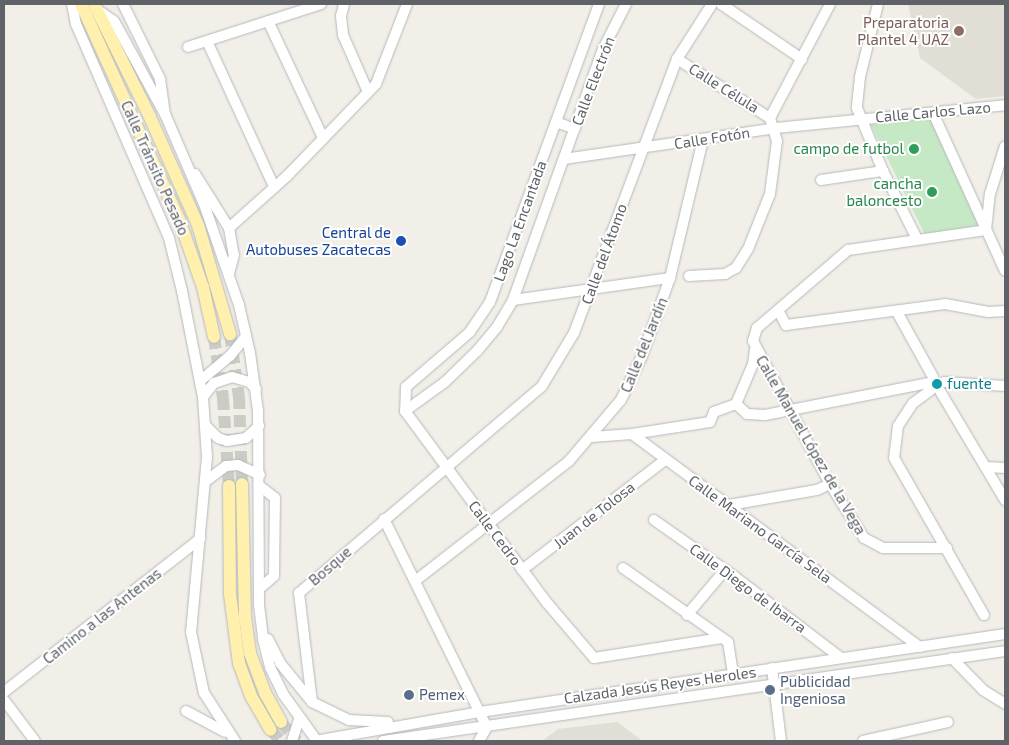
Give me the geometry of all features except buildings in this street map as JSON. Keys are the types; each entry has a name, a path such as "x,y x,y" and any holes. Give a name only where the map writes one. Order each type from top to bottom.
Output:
{"main road":[{"name":"Calle Tránsito Pesado","path":"81,4 182,227 204,287 214,337"},
{"name":"Calle Tránsito Pesado","path":"95,6 150,115 198,225 230,334"},
{"path":"229,486 230,594 239,662 251,696 276,726 250,653 245,617 242,484"}],"street":[{"path":"72,4 76,24 169,238 200,381 206,481 191,632 204,693 231,738"},
{"path":"123,4 160,79 165,114"},
{"path":"188,47 321,4"},
{"path":"344,4 341,16 343,36 368,92"},
{"path":"229,228 274,187 376,84 408,4"},
{"name":"Lago La Encantada","path":"405,411 406,387 470,332 490,302 599,4"},
{"name":"Calle Electrón","path":"405,411 445,382 477,351 497,327 513,300 603,49 626,4"},
{"name":"Calle del Átomo","path":"444,467 505,420 542,386 574,333 677,59 712,4"},
{"path":"721,4 802,59"},
{"path":"689,276 724,274 736,268 748,249 770,194 777,141 776,128 770,118 830,4"},
{"path":"878,4 860,77 857,108 883,171 917,238"},
{"path":"95,6 114,22 165,114 229,274 246,336 256,389 261,487 259,589 261,624 270,668 298,720 316,741"},
{"path":"268,21 323,138"},
{"path":"207,41 274,187"},
{"name":"Calle Célula","path":"677,59 770,118"},
{"name":"Calle Carlos Lazo","path":"860,119 934,115 1005,105"},
{"path":"934,115 1005,271"},
{"name":"Calle Fotón","path":"564,159 776,128 860,119"},
{"path":"556,122 575,129"},
{"name":"Calle del Jardín","path":"415,581 569,461 592,437 621,400 642,356 670,278 703,139"},
{"path":"986,230 990,194 1005,146"},
{"path":"184,159 211,194 229,228 234,255 229,274"},
{"path":"821,180 883,171"},
{"path":"986,230 917,238 848,250 822,269 779,312 786,325 896,312 945,304 988,312 1005,311"},
{"path":"513,300 670,278"},
{"name":"Calle Manuel López de la Vega","path":"779,312 757,328 755,349 830,484 864,538 883,548 947,548"},
{"path":"896,312 935,384 1005,500"},
{"path":"200,381 230,356 246,336"},
{"path":"592,437 632,434 710,422 714,412 736,404 753,364 755,349"},
{"path":"202,397 214,383 232,377 249,382 256,389"},
{"path":"935,384 912,403 898,426 894,458 984,615"},
{"path":"736,404 747,414 766,415 788,408 935,384 1005,386"},
{"name":"Calle Cedro","path":"405,411 444,467 522,570 594,658 721,638"},
{"path":"204,425 218,438 228,441 246,438 259,426"},
{"name":"Calle Mariano García Sela","path":"632,434 920,647"},
{"name":"Juan de Tolosa","path":"522,570 665,460"},
{"path":"206,481 214,472 232,466 250,468 260,475"},
{"name":"Bosque","path":"312,702 299,593 444,467"},
{"path":"986,467 1005,468"},
{"path":"728,505 817,490 830,484"},
{"path":"259,589 274,576 275,498 261,487"},
{"path":"384,518 487,727 479,741"},
{"name":"Calle Diego de Ibarra","path":"654,520 725,570 841,658"},
{"name":"Camino a las Antenas","path":"4,692 200,539"},
{"path":"623,568 728,642 733,674"},
{"path":"688,614 725,570"},
{"path":"261,624 280,663 312,702 349,720 404,723"},
{"name":"Calzada Jesús Reyes Heroles","path":"316,741 404,723 1005,634"},
{"name":"Calzada Jesús Reyes Heroles","path":"383,741 774,686 1005,650"},
{"path":"952,658 984,690 1005,704"},
{"path":"772,668 781,741"},
{"path":"4,700 35,741"},
{"path":"186,711 231,738"},
{"path":"292,741 298,720"},
{"path":"863,741 948,722"}],"shaded area":[{"name":"Preparatoria Plantel 4 UAZ","path":"908,4 1005,4 1005,96 976,99 920,58"},
{"path":"617,722 643,741 542,741 558,729"}],"green space":[{"path":"932,118 984,231 926,237 871,125"}],"tunnel":[{"path":"230,334 239,397 242,484"},
{"path":"214,337 223,398 229,486"},
{"path":"281,722 297,741"},
{"path":"271,730 281,741"}],"place":[{"name":"Preparatoria Plantel 4 UAZ","path":"959,31"},
{"name":"campo de futbol","path":"914,149"},
{"name":"cancha baloncesto","path":"932,192"},
{"name":"Central de Autobuses Zacatecas","path":"401,241"},
{"name":"fuente","path":"937,384"},
{"name":"Publicidad Ingeniosa","path":"770,690"},
{"name":"Pemex","path":"409,695"}]}
